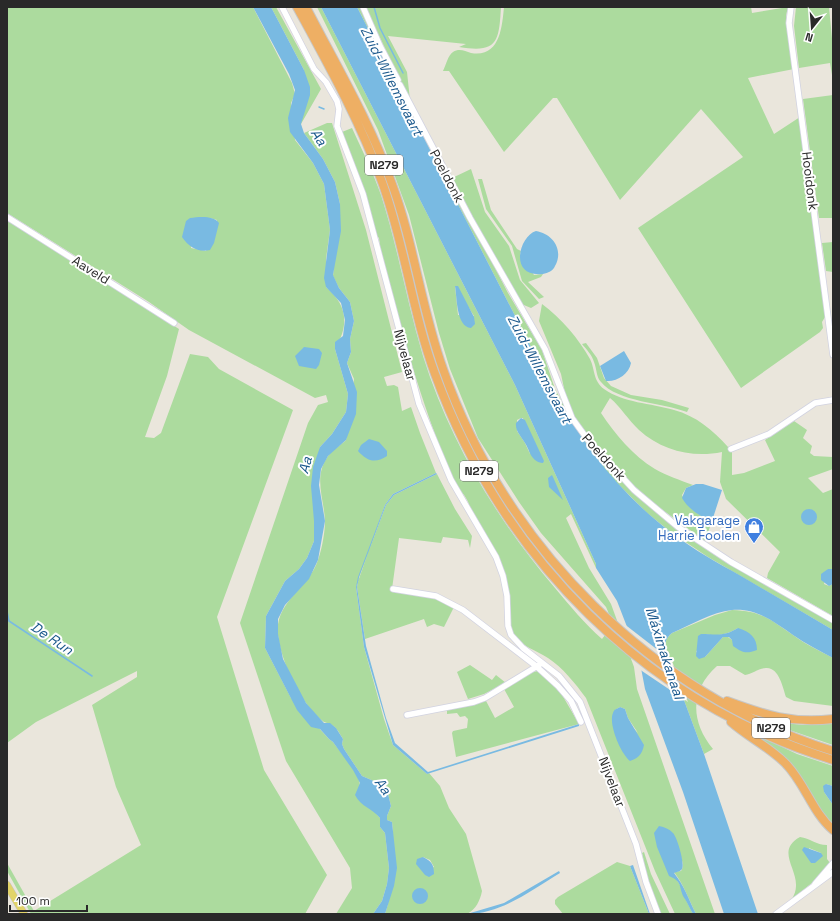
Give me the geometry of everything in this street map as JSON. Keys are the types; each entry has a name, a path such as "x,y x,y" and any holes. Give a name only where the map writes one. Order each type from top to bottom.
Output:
{"highway":[{"name":"N279","path":"297,7 327,55 372,135 393,184 432,335 443,370 472,439 498,487 529,532 584,596 620,630 658,660 713,698 772,728 833,751"},
{"name":"N279","path":"306,7 356,118 382,183 394,218 424,337 435,373 463,441 492,493 522,537 564,590 596,623 664,678 721,714 785,763 798,780 821,818 833,830"},
{"name":"N279","path":"713,698 726,700 760,713 790,720 812,721 833,719"},
{"name":"N279","path":"721,714 770,737 833,760"}],"main road":[{"path":"7,886 23,914"},
{"path":"7,894 19,914"}],"street":[{"name":"Nijvelaar","path":"282,7 315,70 328,86 338,106 337,126 363,194 419,404 451,480 496,557 503,576 508,626 511,635 523,648 543,663 571,688 586,714 636,844 646,882 658,914"},
{"name":"Poeldonk","path":"363,7 377,41 470,218 545,349 572,418 588,440 634,490 678,527 731,562 833,620"},
{"name":"Hooidonk","path":"791,7 789,23 833,355"},
{"name":"Aaveld","path":"7,217 174,323"},
{"path":"731,449 770,434 815,404 833,400"},
{"path":"393,588 436,596 450,602 536,666 558,686 572,702 581,722"},
{"path":"503,641 511,635"},
{"path":"407,715 474,702 485,698 543,663"},
{"path":"809,890 833,863"},
{"path":"776,914 833,872"}],"green space":[{"path":"7,7 253,7 292,83 295,94 291,103 295,140 313,163 324,184 330,230 326,259 326,287 339,301 344,316 343,332 335,349 348,394 346,412 332,434 320,447 314,541 307,558 299,569 285,581 266,616 265,648 291,698 333,742 349,763 357,775 360,786 374,811 380,818 380,827 385,833 389,868 387,884 382,901 373,914 336,914 352,888 350,868 286,761 240,623 308,423 318,405 328,402 326,395 315,398 189,330 149,302 7,213","holes":["190,218 210,218 217,220 206,251 191,248"]},
{"path":"271,7 276,7 321,89 301,124 304,70"},
{"path":"317,7 321,7 515,385 596,564 596,568 571,514 566,518 589,568 611,604 634,667 637,689 715,914 696,914 684,887 674,872 681,871 683,866 680,854 672,841 659,826 676,879 682,888 683,894 693,914 675,914 655,871 586,698 559,666 548,658 529,648 513,634 509,620 508,589 505,574 470,510 466,498 458,489 425,406 382,262 379,238 376,235 342,132 352,128 381,195 423,356 434,388 461,449 477,479 495,507 534,562 572,608 602,639 610,628 610,617 606,607 541,533 519,502 478,438 450,369 439,333 409,215 378,130","holes":["455,286 474,316 458,315","523,418 530,454 517,431 517,420","620,707 625,709 628,718 638,733 615,710"]},
{"path":"357,7 360,7 508,293 542,350 555,389 571,419 587,441 677,528 833,623 833,630 708,557 672,533 647,513 612,478 585,443 553,390"},
{"path":"365,7 501,7 497,37 494,43 481,48 459,47 466,44 388,36 407,72 410,100"},
{"path":"504,7 751,7 752,13 788,7 786,16 794,69 748,78 774,134 800,117 825,317 822,322 823,328 820,332 741,388 638,228 743,157 701,109 620,200 557,98 553,98 504,152 449,71 443,71 451,53 455,51 460,50 471,53 481,53 488,51 494,46 500,32"},
{"path":"796,7 829,7 833,49 833,81 830,63 799,68 794,26"},
{"path":"833,95 833,218 819,218 803,99"},
{"path":"327,123 332,123 366,230 402,372 384,377 387,386 394,385 398,387 402,411 411,407 436,473 393,494 385,505 356,587 364,647 384,719 393,745 427,774 429,773 440,786 449,808 466,834 482,891 477,904 473,910 467,914 385,914 388,904 393,831 392,822 387,820 391,806 387,790 383,785 362,776 344,749 342,744 343,739 337,729 331,724 324,722 308,705 300,694 288,670 280,646 278,623 281,613 314,570 322,546 325,521 320,488 321,472 328,456 346,440 354,379 347,363 351,352 350,339 354,321 350,302 339,288 333,276 340,204 335,182 323,159 304,133","holes":["423,857 430,860 434,867 424,872 419,866"]},
{"path":"471,169 485,212 509,246 520,280 539,303 531,308 519,303 450,179"},
{"path":"478,179 482,179 491,210 517,249 521,251 520,254 534,275 543,274 541,277 528,282 544,297 539,299 522,281 512,246 486,209"},
{"path":"7,220 179,329 167,376 145,437 154,438 161,433 190,354 208,357 219,369 293,410 217,617 264,770 327,875 305,914 31,914 7,871 7,863 34,911 141,845 116,787 92,705 137,677 137,671 36,722 7,743"},
{"path":"833,242 833,272 826,271 822,243"},
{"path":"542,304 563,322 580,344 592,363 596,379 600,386 612,394 620,397 674,410 690,416 704,424 728,447 732,446 732,475 744,473 775,461 765,440 794,421 807,430 803,438 812,446 810,453 814,456 833,457 833,469 808,478 823,493 833,489 833,569 828,569 824,584 829,586 833,584 833,616 767,578 768,573 780,552 726,499 720,482 722,452 700,454 668,448 648,437 639,430 618,405 610,398 601,413 618,437 639,458 647,464 674,478 693,485 686,488 682,495 687,504 694,511 712,521 705,541 649,500 594,444 574,419 565,393 561,374 539,321"},
{"path":"586,343 597,358 604,378 611,386 631,395 662,400 689,408 687,412 629,398 608,389 598,378 592,357 582,344"},
{"path":"437,474 455,509 472,536 470,548 468,540 443,537 441,543 399,538 392,589 435,599 454,607 444,627 434,624 427,627 424,619 365,639 357,587 359,577 386,505 394,495"},
{"path":"732,610 758,614 771,620 802,641 833,658 833,706 794,701 786,697 780,679 774,671 770,669 763,668 745,675 730,666 717,666 708,675 702,685 696,706 700,728 713,749 704,754 665,647 667,638 672,633 715,615","holes":["738,628 732,640 728,637 723,637 705,657 696,652 706,634 722,634"]},
{"path":"470,665 492,680 496,675 506,683 484,694 468,699 457,672"},
{"path":"538,671 561,693 579,724 456,757 452,733 453,731 467,728 468,719 465,716 460,717 457,713 447,714 447,708 485,699 495,718 514,707 504,689 533,672"},
{"path":"776,722 803,725 833,723 833,745 775,725"},
{"path":"750,732 797,754 833,766 833,786 826,784 824,792 833,805 833,829 797,775"},
{"path":"800,837 827,845 827,859 830,863 813,882 792,899 796,886 788,853 793,842","holes":["809,848 821,853 811,863"]},
{"path":"644,852 651,874 670,914 661,914 647,876 642,853"},
{"path":"617,862 630,866 649,914 563,914 555,904 555,900 558,897"}],"water":[{"name":"Aa","path":"253,7 271,7 304,70 310,87 310,95 301,124 304,133 323,159 335,182 340,204 341,231 333,275 339,288 350,302 354,321 350,339 351,352 347,363 357,392 356,414 346,440 328,456 321,469 319,485 325,521 318,560 309,579 285,605 278,619 278,634 283,659 306,703 324,723 330,723 336,728 343,739 342,744 344,749 362,776 383,785 387,790 391,806 387,820 392,822 397,868 394,886 385,914 373,914 382,901 387,884 389,868 385,833 380,827 380,818 357,799 355,795 360,783 353,770 333,742 320,729 311,727 297,710 265,648 266,616 285,581 299,569 307,558 314,541 311,486 313,467 320,447 332,434 346,412 348,394 335,349 335,342 343,336 345,320 341,303 326,287 324,278 330,230 324,184 313,163 290,132 288,118 295,90 289,74"},
{"path":"321,7 357,7 553,390 577,430 605,468 636,502 653,518 680,539 706,556 833,630 833,658 765,617 749,611 741,610 717,613 672,633 667,638 665,649 704,754 758,914 724,914 683,792 645,689 641,668 617,601 596,568 596,564 515,385"},
{"path":"190,218 210,218 219,223 214,243 210,250 198,250 188,244 182,237 186,221"},
{"path":"536,231 547,235 552,239 558,254 554,268 550,272 543,274 532,274 525,270 521,263 520,256 525,240 530,234"},
{"path":"455,286 458,286 474,317 475,324 471,328 462,323 458,311"},
{"path":"304,347 319,349 322,353 319,365 316,369 299,366 295,356"},
{"path":"624,351 631,363 628,371 618,379 606,381 600,366"},
{"path":"521,418 525,420 544,461 543,463 536,461 531,456 517,431 516,423"},
{"path":"369,439 379,442 387,451 387,456 375,461 368,459 361,454 358,451 361,445"},
{"path":"436,473 437,474 394,495 386,505 359,577 357,587 366,646 386,718 395,743 428,772 579,724 579,726 427,774 393,745 364,647 356,587 358,577 385,505 393,494"},
{"path":"552,475 563,500 549,487 548,478"},
{"path":"696,484 703,484 722,490 712,521 695,512 682,498 686,488"},
{"path":"806,509 812,509 817,514 815,523 812,525 806,525 801,520 801,514"},
{"path":"828,569 833,569 833,584 829,586 821,580 821,574"},
{"path":"738,628 746,631 754,638 757,645 757,650 750,652 742,651 733,646 732,640 729,637 723,637 705,657 699,659 696,656 698,636 701,634 724,634"},
{"path":"620,707 625,709 628,718 644,745 640,755 630,761 619,746 612,724 613,712"},
{"path":"826,784 833,786 833,805 824,792 823,786"},
{"path":"659,826 670,830 677,839 683,866 681,870 674,873 684,888 696,914 693,914 683,895 679,883 674,878 669,876 657,847 654,833"},
{"path":"804,847 821,853 823,856 815,863 811,863 802,850"},
{"path":"423,857 433,865 434,874 429,877 425,875 416,864 417,859"},
{"path":"633,865 650,914 630,866"},
{"path":"559,871 560,873 538,887 504,906 480,913 467,914 504,903"},
{"path":"420,888 426,890 428,896 426,902 420,904 414,902 412,896 414,890"}],"pier":[{"path":"623,623 672,661 688,702 639,669"}],"waterway":[{"name":"Zuid-Willemsvaart","path":"374,7 380,28 403,73"},
{"path":"319,107 324,109"},
{"name":"De Run","path":"7,611 9,621 92,676"}],"place":[{"name":"Vakgarage Harrie Foolen","path":"754,544"}],"water label":[{"name":"Máximakanaal","path":"665,653"}]}
